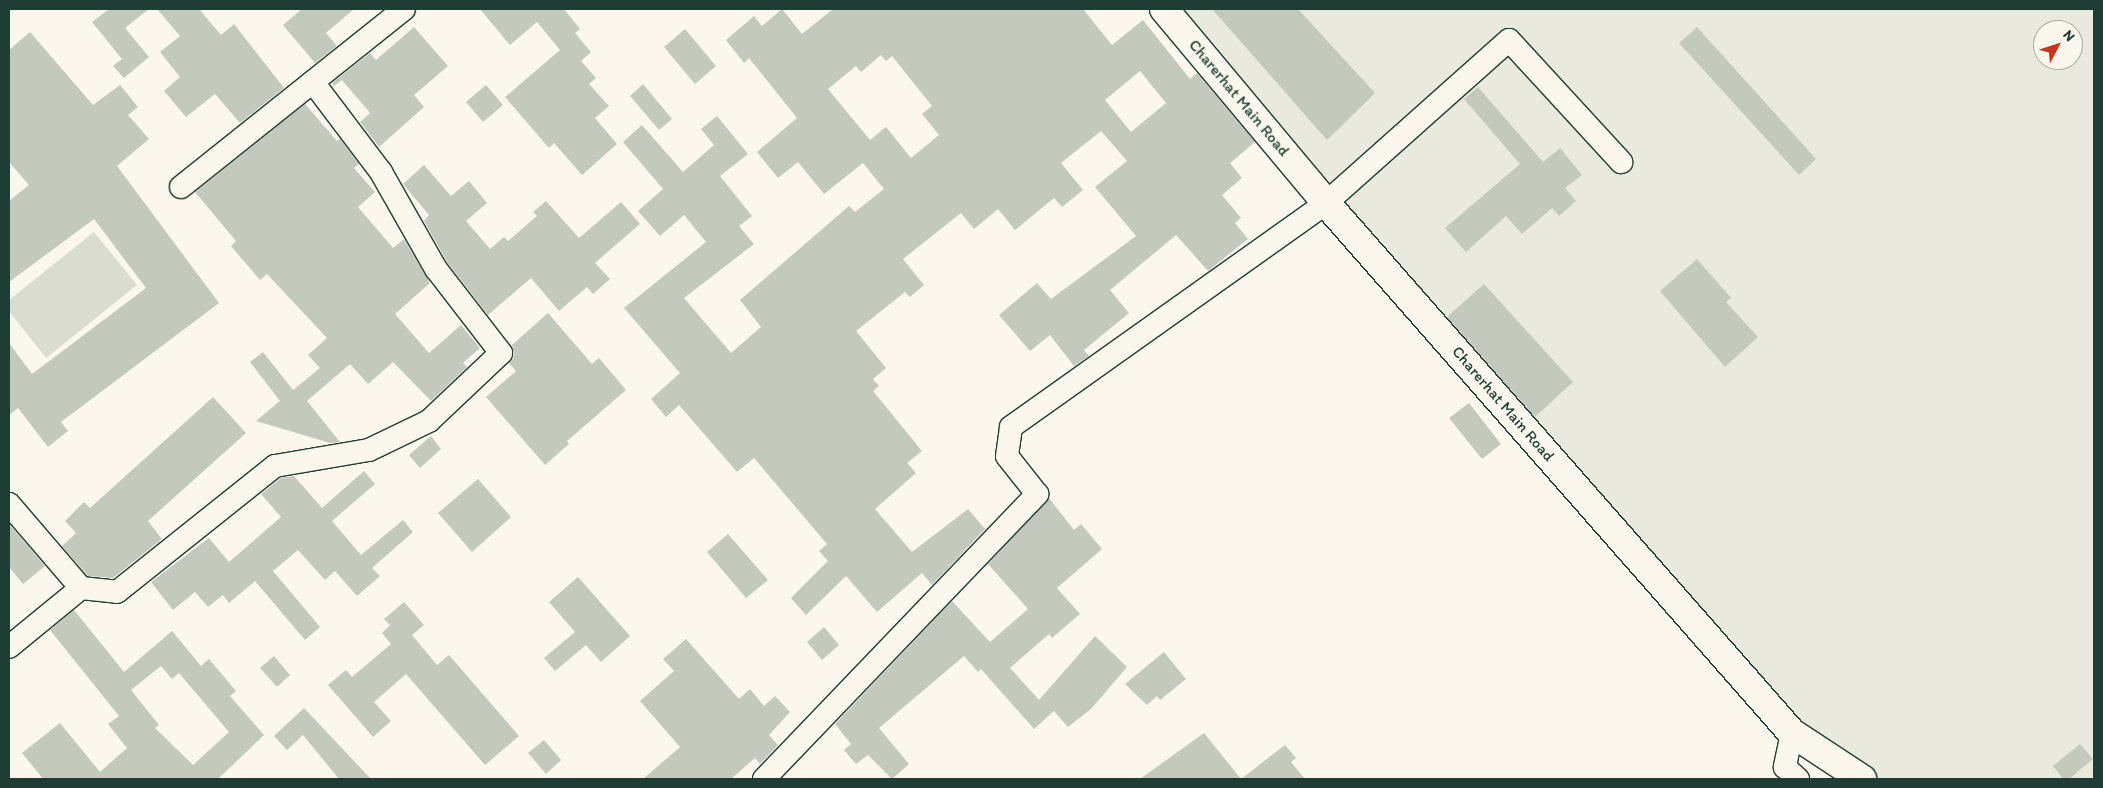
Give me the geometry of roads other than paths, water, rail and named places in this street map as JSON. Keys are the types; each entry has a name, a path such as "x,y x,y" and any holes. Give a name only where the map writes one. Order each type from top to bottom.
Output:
{"street":[{"name":"Charerhat Main Road","path":"1164,9 1326,203 1792,733 1862,779"},
{"path":"181,187 313,82 394,12"},
{"path":"764,779 1037,494 1007,456 1011,427 1326,203 1509,40 1621,162"},
{"path":"9,504 82,588 116,592 275,466 369,450 429,421 501,353 436,269 381,172 313,82"},
{"path":"9,647 82,588"},
{"path":"1792,733 1785,767 1798,779"}]}
